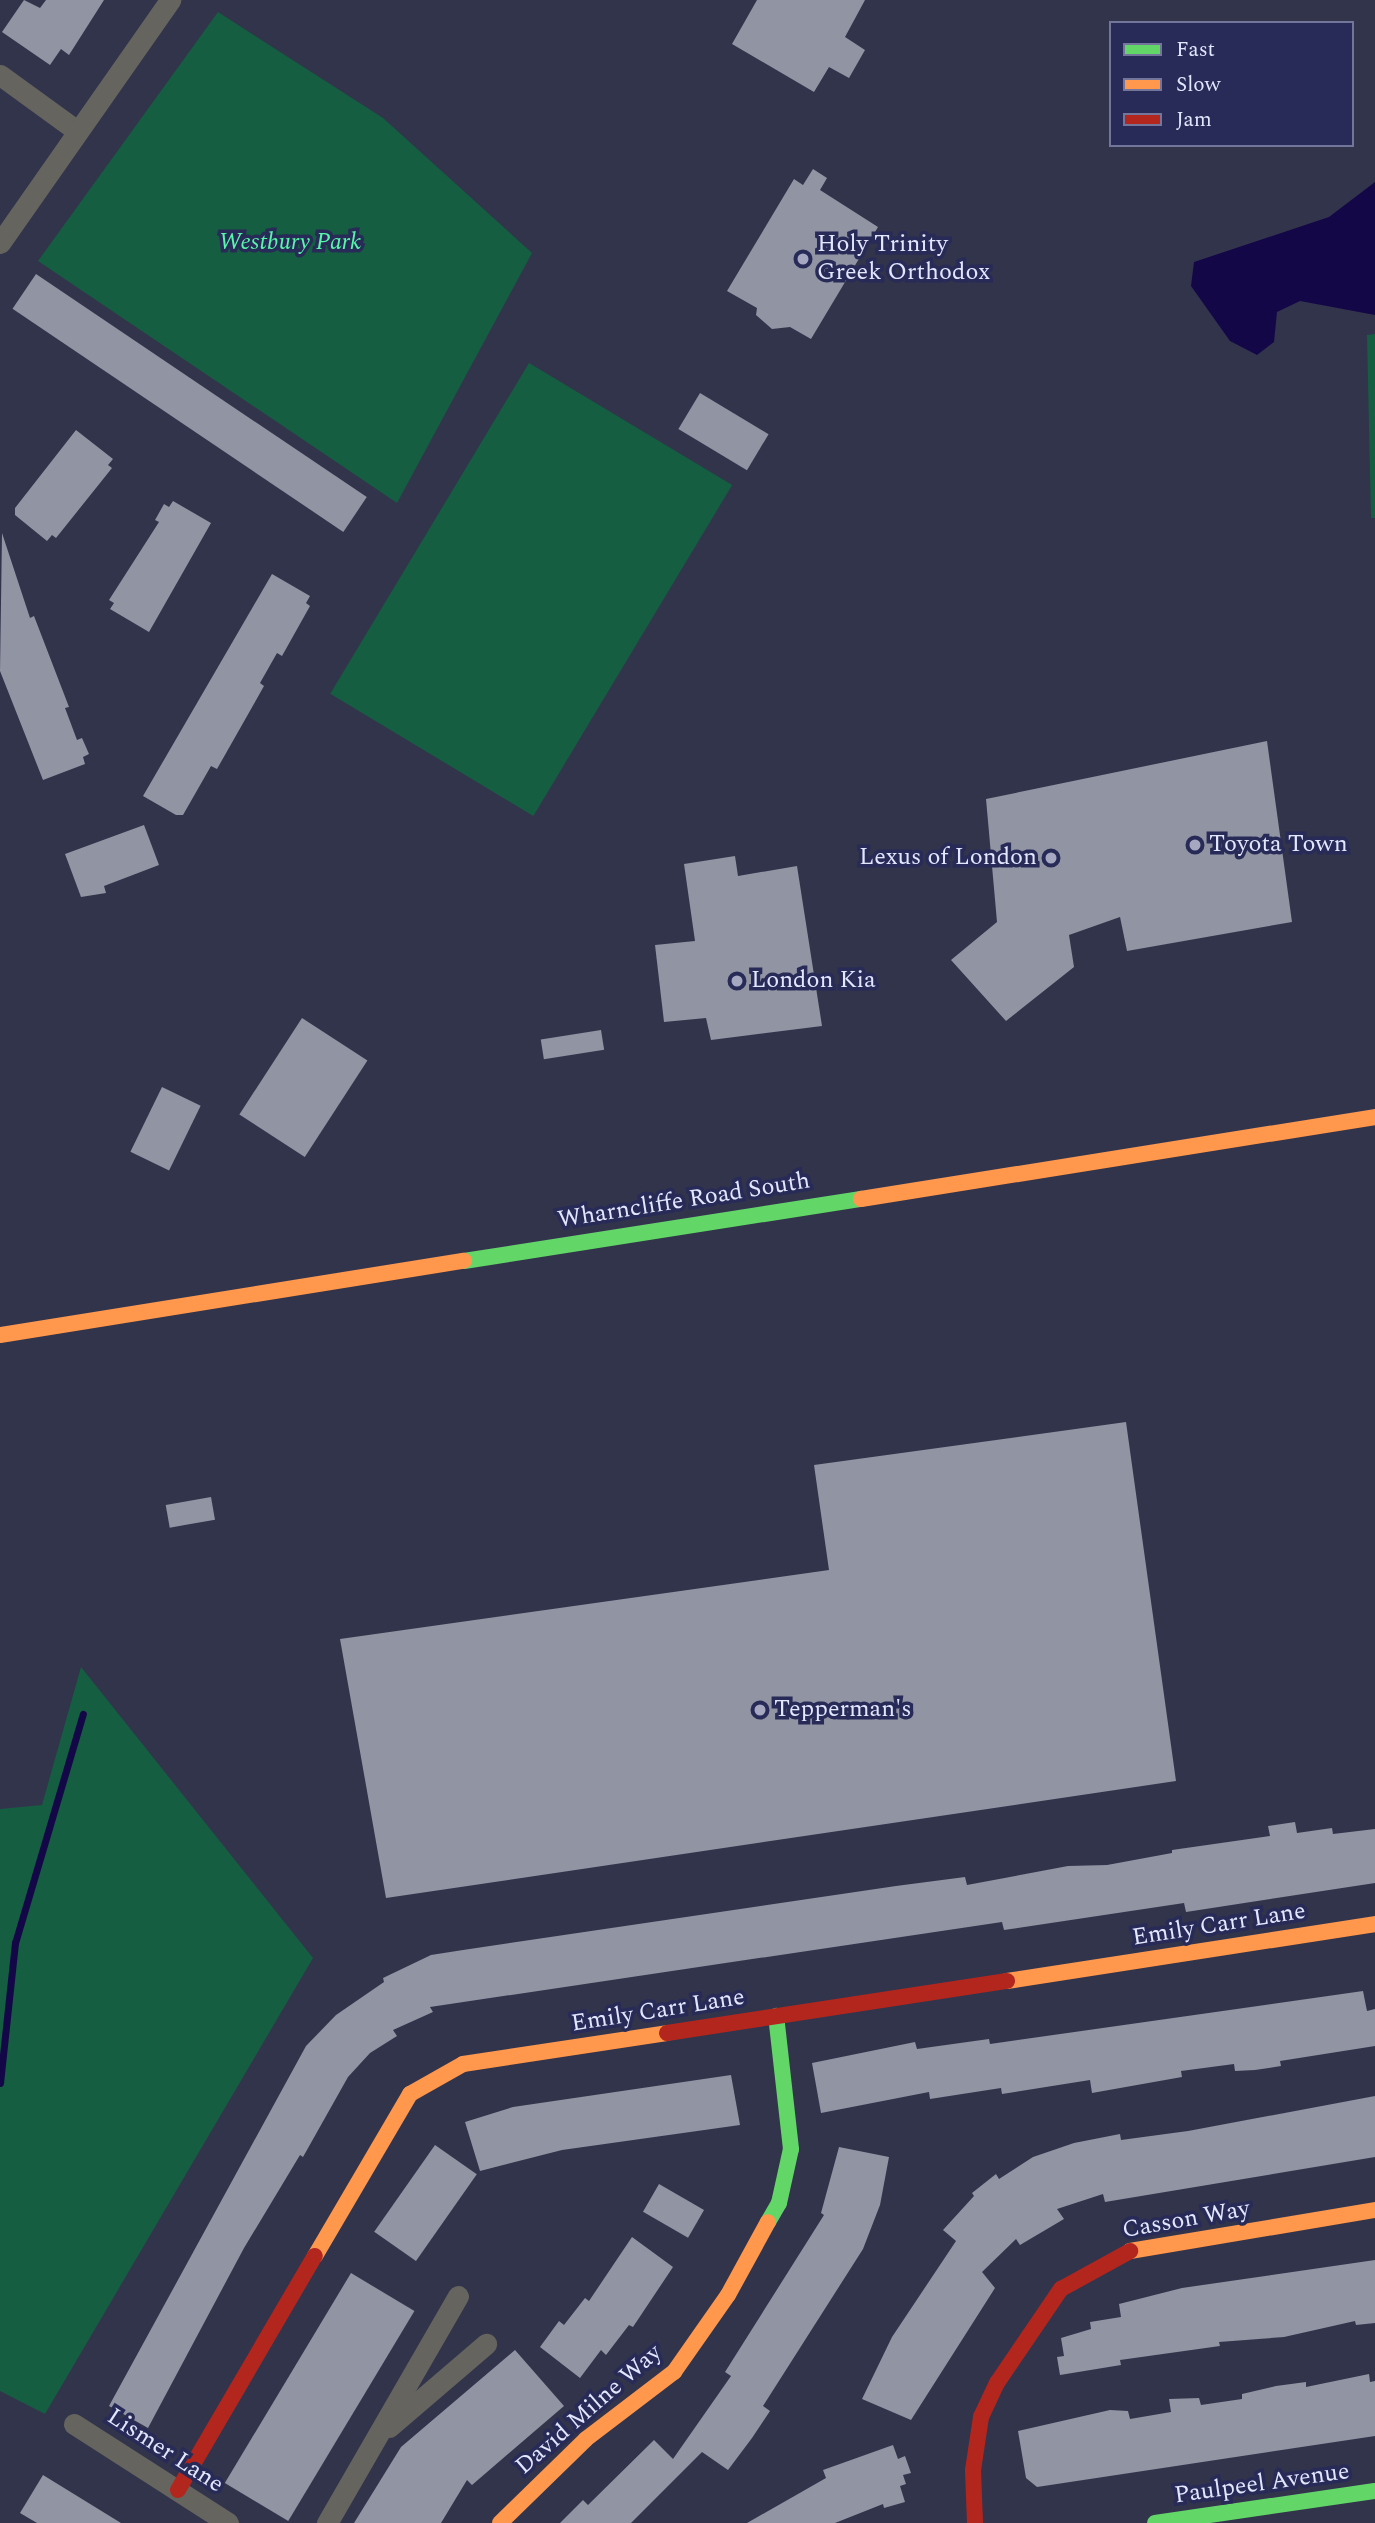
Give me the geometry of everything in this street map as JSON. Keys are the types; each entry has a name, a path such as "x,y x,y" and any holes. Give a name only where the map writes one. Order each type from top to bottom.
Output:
{"street":[{"path":"0,243 170,0"},
{"path":"0,75 77,131"},
{"name":"Wharncliffe Road South","path":"0,1335 668,1225 1375,1117"},
{"name":"Emily Carr Lane","path":"178,2490 410,2094 463,2064 1375,1924"},
{"name":"David Milne Way","path":"500,2523 586,2439 674,2372 728,2295 773,2215 791,2149 776,2016"},
{"name":"Casson Way","path":"975,2523 973,2470 981,2417 997,2383 1061,2289 1121,2252 1375,2210"},
{"path":"327,2523 458,2296"},
{"path":"377,2437 486,2343"},
{"name":"Lismer Lane","path":"74,2424 228,2523"},
{"name":"Paulpeel Avenue","path":"1155,2523 1375,2491"}],"green space":[{"name":"Westbury Park","path":"218,12 383,118 532,253 397,503 38,261"},
{"path":"1375,334 1375,518 1371,518 1367,335"},
{"path":"529,363 732,485 533,816 330,694"},
{"path":"81,1667 313,1958 45,2414 0,2391 0,1809 42,1805"}],"shaded area":[{"path":"1375,182 1375,315 1300,301 1277,312 1274,342 1257,355 1230,341 1191,286 1194,262 1329,217"}],"building":[{"path":"24,0 40,8 46,0 104,0 69,55 61,49 50,65 2,32"},
{"path":"757,0 865,0 845,37 865,50 849,78 829,67 814,92 732,44"},
{"name":"Holy Trinity Greek Orthodox","path":"813,169 827,178 820,190 878,227 811,339 790,327 772,329 756,315 757,308 727,291 794,179 803,185"},
{"path":"36,274 367,497 343,532 13,309"},
{"path":"700,393 769,434 747,470 678,429"},
{"path":"76,430 113,459 108,465 112,468 56,538 52,535 47,541 15,515 15,508"},
{"path":"173,501 211,523 149,632 110,609 114,603 109,600 159,522 155,520 164,504 169,507"},
{"path":"2,533 30,618 34,616 69,707 65,708 77,740 82,738 89,754 83,757 85,764 43,780 0,671"},
{"path":"272,574 310,596 306,603 310,606 282,656 277,653 260,683 264,686 217,769 211,766 183,815 176,815 143,796"},
{"path":"1267,741 1292,922 1127,951 1120,917 1069,935 1074,967 1006,1021 951,960 997,922 986,799"},
{"path":"144,825 159,865 104,886 106,893 81,897 65,854"},
{"name":"London Kia","path":"735,856 738,876 797,866 822,1026 711,1040 706,1018 664,1022 655,945 695,941 684,864"},
{"path":"302,1018 367,1060 305,1157 239,1114"},
{"path":"601,1030 604,1050 544,1059 541,1040"},
{"path":"162,1087 201,1106 169,1171 130,1152"},
{"name":"Tepperman's","path":"1126,1422 1176,1781 386,1898 340,1639 829,1570 814,1465"},
{"path":"211,1497 215,1520 170,1528 166,1505"},
{"path":"1295,1822 1297,1833 1332,1828 1333,1834 1375,1829 1375,1883 1186,1912 1184,1903 1004,1930 1002,1922 430,2007 433,2012 393,2030 397,2036 370,2053 348,2077 303,2157 300,2155 244,2248 148,2428 109,2406 306,2046 336,2015 384,1982 383,1978 431,1955 896,1886 965,1877 967,1885 1068,1866 1107,1865 1172,1853 1172,1850 1270,1836 1268,1826"},
{"path":"1363,1991 1367,2011 1375,2009 1375,2046 1280,2061 1281,2066 1255,2070 1235,2071 1234,2064 1181,2071 1182,2077 1092,2093 1090,2080 1002,2094 1001,2088 930,2099 929,2092 821,2113 812,2063 915,2042 917,2049 989,2039 990,2044"},
{"path":"731,2075 740,2125 562,2150 480,2171 465,2122 513,2107"},
{"path":"1375,2096 1375,2157 1105,2202 1103,2194 1057,2209 1064,2219 1020,2245 1016,2239 982,2272 995,2288 911,2420 862,2399 892,2337 956,2241 943,2230 974,2196 972,2193 996,2174 999,2179 1033,2157 1074,2143 1120,2134 1121,2140 1188,2131"},
{"path":"435,2145 477,2174 416,2261 374,2232"},
{"path":"839,2147 889,2157 880,2205 863,2249 763,2406 770,2411 752,2438 728,2470 702,2452 631,2523 560,2523 583,2500 588,2505 654,2440 673,2459 731,2376 725,2372 824,2215 821,2213"},
{"path":"659,2184 704,2210 688,2238 643,2212"},
{"path":"632,2237 673,2267 633,2327 629,2325 606,2355 601,2350 580,2378 540,2347 559,2321 564,2325 585,2298 589,2301"},
{"path":"1375,2260 1375,2323 1356,2325 1355,2321 1284,2337 1219,2342 1220,2346 1120,2360 1121,2365 1060,2375 1057,2357 1064,2356 1061,2338 1091,2329 1090,2322 1121,2317 1119,2304 1182,2288"},
{"path":"351,2273 414,2311 288,2521 225,2483"},
{"path":"515,2350 564,2406 472,2485 467,2480 441,2523 354,2523 401,2447"},
{"path":"1369,2374 1370,2382 1375,2381 1375,2436 1037,2487 1026,2478 1018,2431 1110,2410 1128,2411 1130,2419 1171,2412 1169,2399 1199,2398 1201,2405 1242,2399 1242,2394 1276,2386 1306,2382 1306,2387"},
{"path":"893,2445 898,2459 905,2456 911,2473 903,2475 906,2484 900,2486 905,2502 884,2508 883,2504 835,2523 747,2523 826,2478 823,2470"},
{"path":"43,2475 121,2523 37,2523 20,2513"}],"waterway":[{"path":"0,2083 15,1943 83,1714"}],"traffic: fast":[{"path":"464,1261 861,1199"},
{"path":"768,2222 779,2203 791,2149 776,2016"},
{"path":"1155,2523 1375,2491"}],"traffic: slow":[{"path":"861,1199 1375,1117"},
{"path":"0,1335 464,1261"},
{"path":"1007,1981 1375,1924"},
{"path":"315,2256 410,2094 463,2064 667,2033"},
{"path":"1130,2251 1375,2210"},
{"path":"500,2523 586,2439 674,2372 728,2295 768,2222"}],"traffic: jam":[{"path":"667,2033 1007,1981"},
{"path":"975,2523 973,2470 981,2417 997,2383 1061,2289 1130,2251"},
{"path":"178,2490 315,2256"}],"place":[{"name":"Holy Trinity Greek Orthodox","path":"803,259"},
{"name":"Toyota Town","path":"1195,845"},
{"name":"Lexus of London","path":"1051,858"},
{"name":"London Kia","path":"737,981"},
{"name":"Tepperman's","path":"760,1710"}]}
